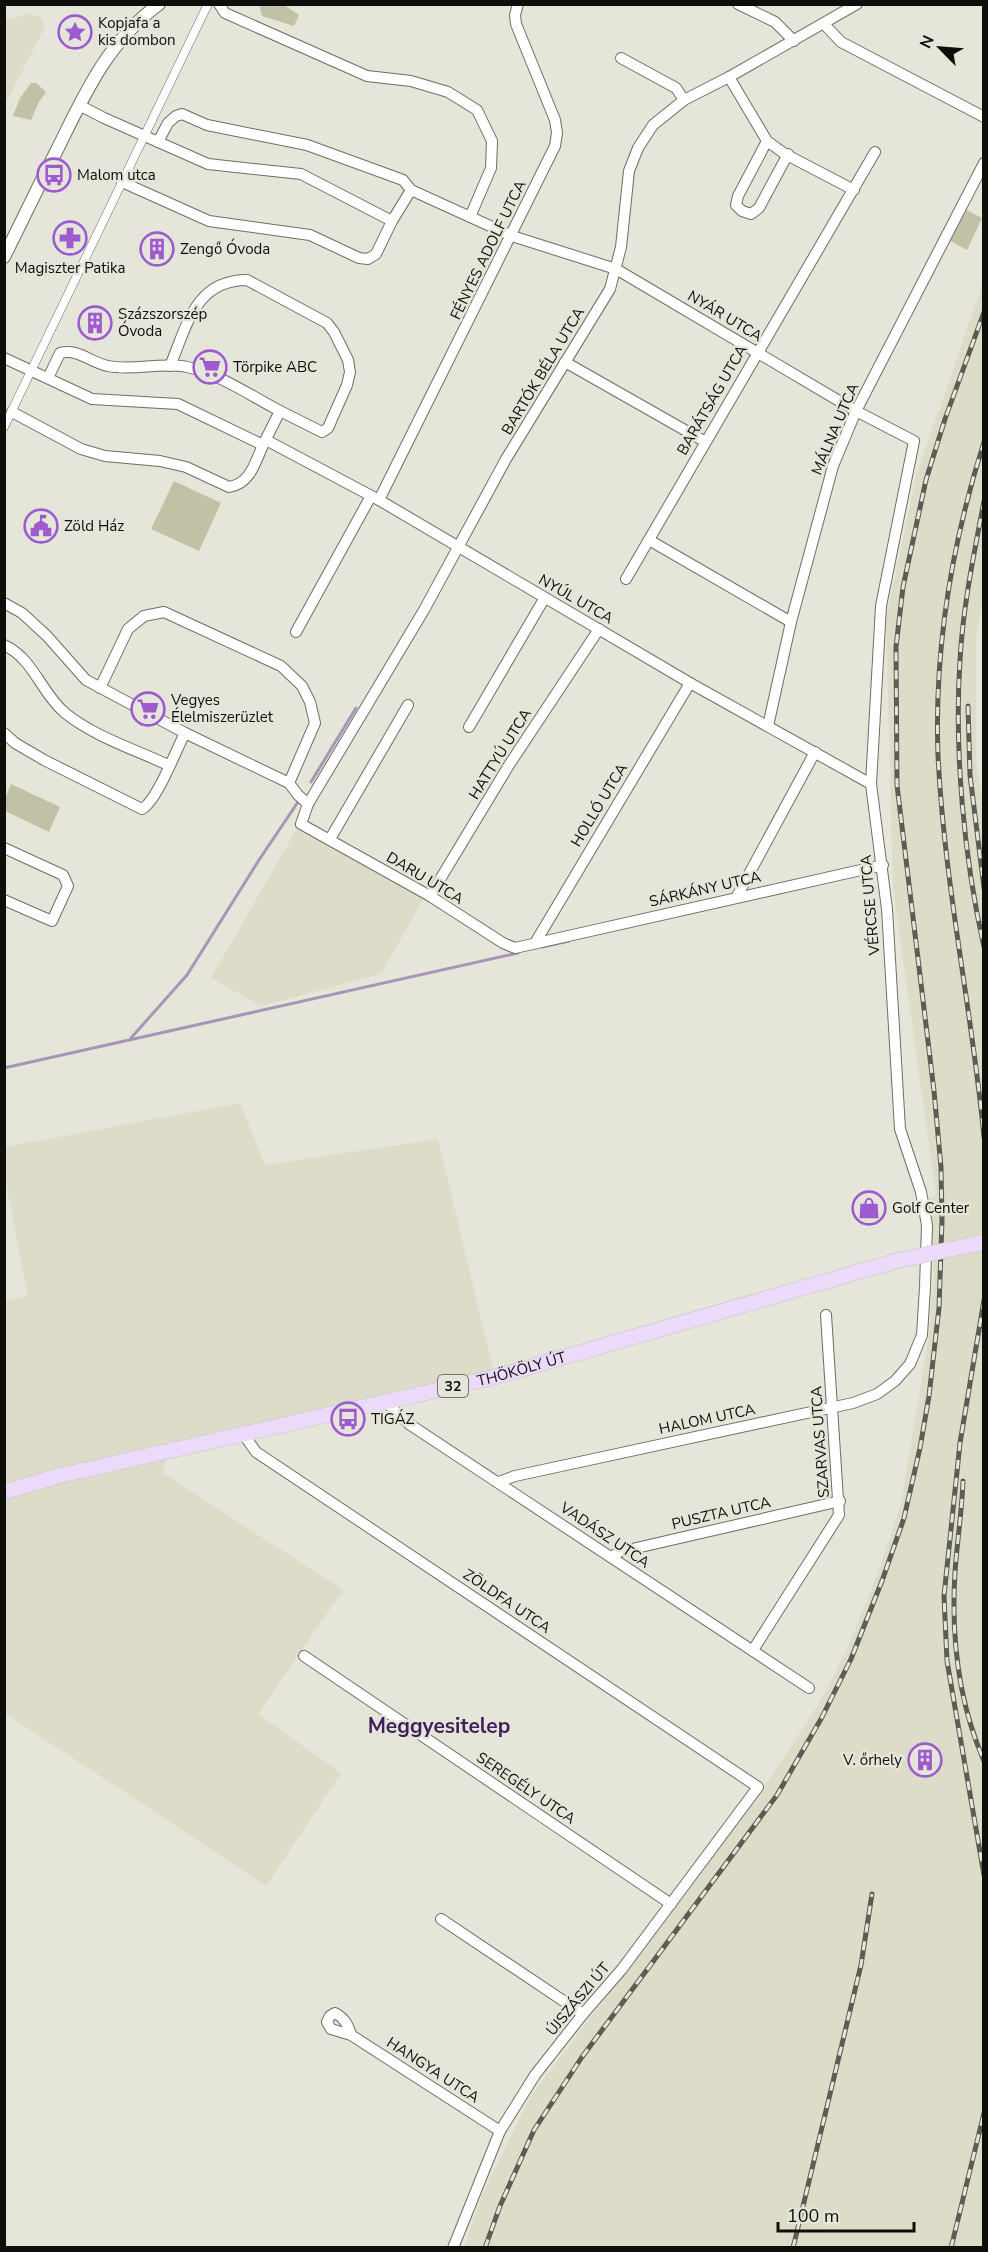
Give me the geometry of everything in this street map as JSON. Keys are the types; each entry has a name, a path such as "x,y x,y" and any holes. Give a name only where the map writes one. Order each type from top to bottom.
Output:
{"main road":[{"name":"THÖKÖLY ÚT","path":"4,1492 58,1476 495,1377 896,1261 984,1242"}],"street":[{"path":"4,257 101,64 119,40 159,4"},
{"path":"4,427 208,4"},
{"path":"219,4 225,13 368,76 411,81 448,92 477,111 492,141 491,168 470,217"},
{"name":"FÉNYES ADOLF UTCA","path":"296,632 375,498 512,236 555,146 557,133 555,120 519,34 515,15 518,4"},
{"path":"738,4 775,22 794,41"},
{"name":"BARTÓK BÉLA UTCA","path":"302,824 308,804 424,610 507,459 610,289 621,247 629,171 638,148 653,124 684,100 794,41 856,4"},
{"path":"824,24 841,42 984,117"},
{"path":"621,58 676,88 684,100"},
{"path":"729,77 767,141 785,154 854,190"},
{"path":"79,105 208,164 301,174 392,221"},
{"name":"NYÁR UTCA","path":"158,142 168,123 182,114 207,125 307,145 403,180 411,190 512,236 616,269 856,411 914,441"},
{"path":"767,141 738,196 736,205 742,211 751,214 759,208 788,154"},
{"name":"BARÁTSÁG UTCA","path":"626,579 704,441 854,190 874,152"},
{"name":"MÁLNA UTCA","path":"768,726 791,622 833,466 856,411 984,163"},
{"path":"122,182 209,221 310,235 359,258 368,259 376,254 411,190"},
{"path":"48,378 60,353 68,351 109,366 188,367 215,378 322,432 328,428 347,385 350,372 348,360 327,323 247,280 232,280 209,290 201,298 170,366"},
{"name":"NYÚL UTCA","path":"4,358 92,399 178,404 264,443 375,498 690,683 871,784"},
{"path":"565,362 704,441"},
{"path":"12,412 81,448 105,456 160,461 186,467 229,488 243,483 249,476 280,411"},
{"name":"VÉRCSE UTCA","path":"910,1364 922,1335 927,1226 921,1192 900,1129 887,909 871,784 881,606 914,441"},
{"path":"649,540 791,622"},
{"path":"469,726 544,598"},
{"path":"4,603 22,613 47,636 86,680 185,733 289,783 308,804"},
{"path":"100,688 128,629 144,616 164,612 281,666 302,686 310,702 315,723 289,783"},
{"name":"HATTYÚ UTCA","path":"430,896 510,765 599,629"},
{"path":"4,645 14,649 31,667 50,697 64,712 87,729 168,765"},
{"name":"HOLLÓ UTCA","path":"535,943 690,683"},
{"path":"330,839 408,705"},
{"path":"4,733 15,743 44,760 142,809 148,806 157,792 185,733"},
{"path":"736,898 815,752"},
{"name":"DARU UTCA","path":"302,824 430,896 503,943 515,948 535,943"},
{"path":"4,848 63,875 68,886 52,921 4,900"},
{"name":"SÁRKÁNY UTCA","path":"535,943 883,865"},
{"name":"SZARVAS UTCA","path":"753,1650 839,1515 840,1501 826,1315"},
{"name":"HALOM UTCA","path":"499,1482 514,1476 853,1403 877,1394 896,1381 910,1364"},
{"name":"VADÁSZ UTCA","path":"387,1403 409,1424 809,1688"},
{"name":"ZÖLDFA UTCA","path":"244,1435 256,1452 758,1787"},
{"name":"PUSZTA UTCA","path":"611,1557 619,1552 840,1501"},
{"name":"SEREGÉLY UTCA","path":"304,1656 671,1904"},
{"name":"ÚJSZÁSZI ÚT","path":"453,2247 500,2131 535,2075 583,2014 622,1970 758,1787"},
{"path":"441,1919 583,2014"},
{"name":"HANGYA UTCA","path":"351,2035 500,2131"}],"shaded area":[{"path":"259,5 284,5 299,15 294,26 262,16"},
{"path":"31,14 42,18 44,29 5,104 5,20"},
{"path":"31,83 36,83 46,92 31,120 13,116 20,98"},
{"path":"965,209 982,218 967,250 950,241"},
{"path":"983,283 984,597 976,636 976,760 984,807 983,2247 464,2248 480,2200 530,2097 765,1786 821,1700 849,1645 878,1573 901,1504 929,1335 934,1275 923,1199 936,1196 893,887 886,619 917,473"},
{"path":"174,481 221,503 199,551 151,529"},
{"path":"11,784 60,807 49,832 5,811 5,798"},
{"path":"299,825 425,896 381,974 261,1006 211,978"},
{"path":"240,1103 265,1165 438,1139 495,1377 168,1452 163,1473 343,1590 258,1714 341,1773 266,1886 5,1713 4,1301 28,1296 5,1178 5,1147"}],"waterway":[{"path":"311,782 356,708"},
{"path":"131,1038 187,975 300,799"},
{"path":"542,947 569,941"},
{"path":"4,1068 518,953"}],"railway":[{"path":"485,2248 500,2206 534,2130 582,2057 777,1795 821,1719 851,1659 904,1518 929,1396 939,1308 942,1220 941,1167 934,1091 897,785 896,647 903,587 926,480 945,419 984,312"},
{"path":"984,442 954,557 942,636 938,715 938,755 946,851 984,1137"},
{"path":"984,501 969,580 958,694 962,804 971,878 984,947"},
{"path":"968,706 970,775 984,888"},
{"path":"984,1300 960,1443 944,1596 947,1661 984,1875"},
{"path":"963,1481 955,1572 954,1621 962,1692 984,1761"},
{"path":"793,2248 861,1965 872,1894"},
{"path":"951,2248 984,2113"}],"place":[{"name":"Kopjafa a kis dombon","path":"75,32"},
{"name":"Malom utca","path":"54,175"},
{"name":"Magiszter Patika","path":"70,238"},
{"name":"Zengő Óvoda","path":"157,249"},
{"name":"Százszorszép Óvoda","path":"95,323"},
{"name":"Törpike ABC","path":"210,367"},
{"name":"Zöld Ház","path":"41,526"},
{"name":"Vegyes Élelmiszerüzlet","path":"148,709"},
{"name":"Golf Center","path":"869,1208"},
{"name":"TIGÁZ","path":"348,1419"},
{"name":"V. őrhely","path":"925,1760"}],"district":[{"name":"Meggyesitelep","path":"439,1726"}]}
